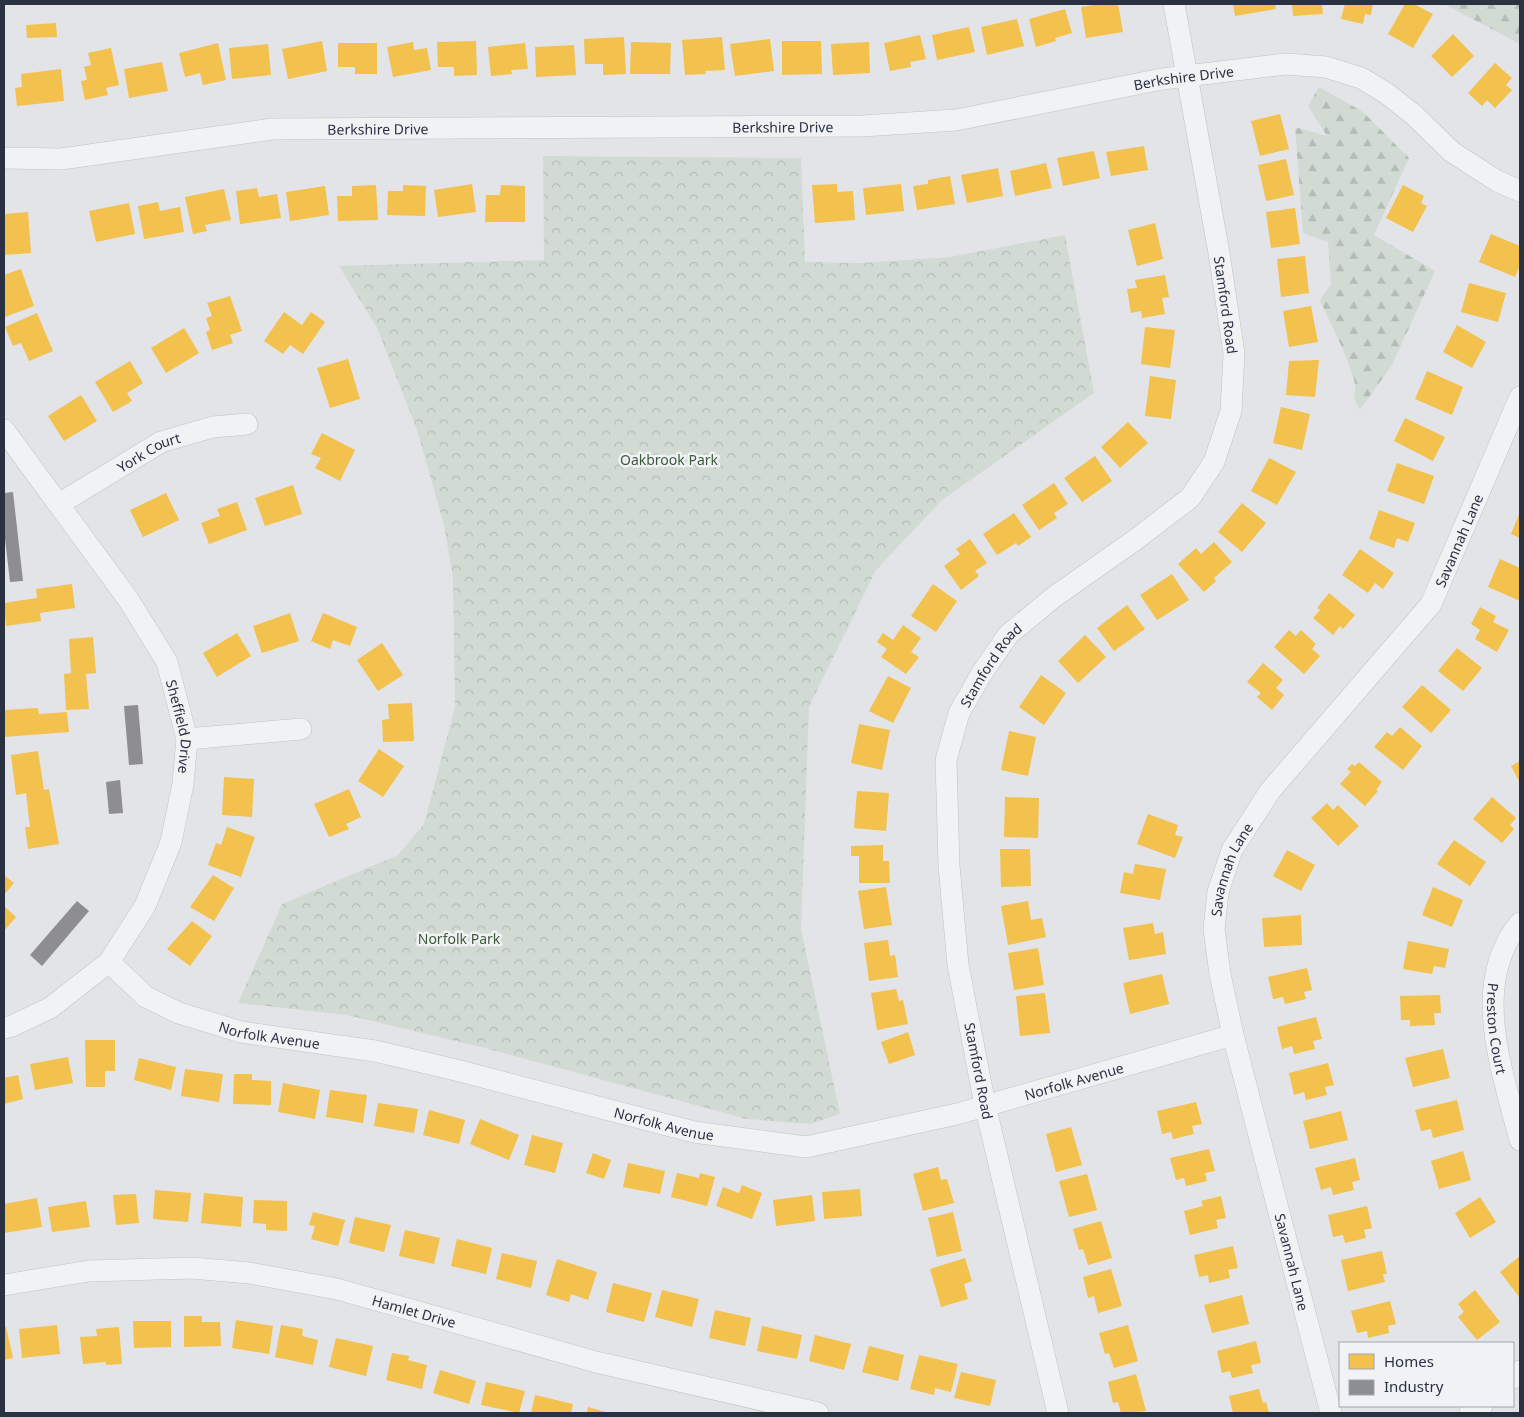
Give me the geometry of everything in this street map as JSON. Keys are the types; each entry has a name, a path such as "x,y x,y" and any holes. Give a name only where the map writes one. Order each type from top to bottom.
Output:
{"street":[{"name":"Stamford Road","path":"1058,1413 985,1106 958,964 949,866 946,760 960,713 982,673 1008,635 1054,597 1135,540 1190,498 1214,462 1231,411 1234,353 1219,253 1174,4"},
{"name":"Berkshire Drive","path":"4,158 61,159 272,129 862,126 956,120 1162,79 1286,64 1326,67 1361,78 1386,93 1414,115 1452,152 1497,181 1520,190"},
{"name":"Savannah Lane","path":"1331,1413 1233,1035 1220,974 1214,929 1218,892 1232,850 1270,790 1431,604 1520,397"},
{"name":"York Court","path":"59,504 161,442 213,427 247,424"},
{"name":"Sheffield Drive","path":"4,430 128,599 166,662 187,739 183,784 171,842 145,906 109,962 50,1008 4,1028"},
{"path":"187,739 301,729"},
{"name":"Preston Court","path":"1520,922 1502,953 1496,983 1494,1013 1497,1047 1520,1140"},
{"name":"Norfolk Avenue","path":"109,962 146,997 179,1013 241,1032 375,1051 456,1070 694,1132 806,1147 957,1114 1233,1035"},
{"name":"Hamlet Drive","path":"4,1285 89,1271 192,1268 249,1273 337,1289 596,1362 818,1413"}],"green space":[{"path":"1444,4 1520,4 1520,44"},
{"path":"1319,87 1363,112 1409,158 1374,235 1435,271 1392,365 1360,410 1354,397 1355,385 1351,370 1320,300 1331,284 1328,242 1303,233 1295,127 1327,136 1308,106"},
{"name":"Oakbrook Park","path":"543,156 801,158 805,262 860,263 950,257 1065,235 1094,393 942,500 876,570 809,707 801,929 840,1114 810,1124 747,1119 485,1048 347,1015 238,1003 282,904 398,855 424,824 455,707 453,578 444,525 417,430 377,328 339,266 544,260"}],"building: Homes":[{"path":"1118,4 1123,32 1086,38 1081,7"},
{"path":"1233,4 1275,4 1276,9 1235,16"},
{"path":"1292,4 1322,4 1323,14 1293,16"},
{"path":"1345,4 1373,4 1371,15 1365,14 1363,24 1341,19"},
{"path":"1405,4 1414,4 1433,14 1413,48 1388,34"},
{"path":"1065,9 1072,33 1055,38 1056,41 1036,47 1029,19"},
{"path":"1017,19 1024,46 987,55 981,27"},
{"path":"56,23 57,37 27,38 26,25"},
{"path":"969,27 975,52 937,60 932,35"},
{"path":"1453,34 1474,56 1452,77 1431,56"},
{"path":"920,35 926,59 910,62 911,67 890,71 884,43"},
{"path":"624,37 626,74 603,75 603,64 585,64 584,39"},
{"path":"722,37 725,70 705,71 706,74 685,75 682,40"},
{"path":"770,39 774,71 735,76 730,44"},
{"path":"322,41 327,71 288,79 282,49"},
{"path":"476,41 477,75 454,76 454,67 438,67 437,42"},
{"path":"782,41 821,41 822,74 782,75"},
{"path":"413,42 414,50 427,48 431,70 393,77 387,47"},
{"path":"631,42 671,43 670,74 630,74"},
{"path":"869,42 870,73 833,75 831,44"},
{"path":"218,43 226,80 203,85 200,73 185,77 179,53"},
{"path":"338,43 377,43 377,74 355,74 355,67 338,67"},
{"path":"525,43 528,69 511,70 512,74 491,76 488,47"},
{"path":"268,44 271,75 232,79 229,48"},
{"path":"574,45 576,75 536,77 535,47"},
{"path":"111,48 119,85 106,88 108,95 85,100 81,81 87,80 84,67 91,65 88,53"},
{"path":"162,62 168,91 129,98 124,69"},
{"path":"1495,63 1512,78 1506,85 1512,90 1495,108 1487,100 1482,106 1468,93"},
{"path":"61,69 64,101 17,106 15,88 22,87 21,74"},
{"path":"1280,114 1289,149 1260,156 1251,121"},
{"path":"1144,146 1148,170 1111,176 1106,152"},
{"path":"1094,151 1100,178 1063,186 1057,158"},
{"path":"1286,159 1294,195 1266,201 1258,165"},
{"path":"1046,163 1052,188 1015,196 1010,171"},
{"path":"998,168 1003,196 967,203 961,175"},
{"path":"950,176 955,204 917,210 913,186 928,184 928,180"},
{"path":"472,184 476,212 438,217 434,190"},
{"path":"837,184 837,192 853,191 855,220 815,223 812,185"},
{"path":"901,184 904,211 866,215 863,188"},
{"path":"376,185 378,220 338,221 337,196 352,196 352,186"},
{"path":"403,185 426,186 425,216 387,215 388,191 403,191"},
{"path":"501,185 525,186 525,222 485,222 486,195 500,195"},
{"path":"1403,185 1424,196 1421,203 1427,206 1413,232 1386,218"},
{"path":"325,186 329,215 290,221 286,192"},
{"path":"257,188 259,197 277,194 281,218 240,224 236,191"},
{"path":"224,189 231,220 205,225 207,231 193,234 185,197"},
{"path":"158,202 160,211 180,207 184,232 144,239 138,206"},
{"path":"129,203 135,234 96,242 89,211"},
{"path":"1295,208 1300,244 1271,248 1266,212"},
{"path":"28,212 31,253 4,255 4,214"},
{"path":"1155,223 1163,259 1137,266 1128,230"},
{"path":"1491,234 1520,246 1520,265 1515,277 1479,262"},
{"path":"1305,256 1309,293 1281,297 1277,259"},
{"path":"21,269 34,306 5,317 4,275"},
{"path":"1165,275 1169,297 1162,298 1165,314 1142,318 1141,311 1131,313 1127,289 1137,288 1135,280"},
{"path":"1469,283 1506,293 1498,322 1461,312"},
{"path":"230,296 242,331 230,335 233,343 212,350 206,332 210,330 206,318 212,316 207,303"},
{"path":"1311,306 1318,342 1289,347 1283,311"},
{"path":"284,312 302,325 311,312 325,322 303,354 290,345 283,354 264,341"},
{"path":"37,313 53,351 29,361 21,343 13,346 5,327"},
{"path":"1457,325 1486,342 1472,368 1443,352"},
{"path":"1145,327 1175,330 1170,368 1141,364"},
{"path":"184,328 199,353 166,373 151,348"},
{"path":"348,359 360,399 330,408 317,368"},
{"path":"1319,360 1315,397 1286,395 1289,361"},
{"path":"130,361 143,383 127,393 132,401 113,412 95,382"},
{"path":"1427,371 1463,387 1452,415 1415,399"},
{"path":"1150,376 1176,380 1171,419 1145,416"},
{"path":"81,395 97,421 64,441 48,416"},
{"path":"1281,407 1310,414 1302,450 1273,443"},
{"path":"1405,418 1445,437 1433,461 1394,441"},
{"path":"1128,422 1148,443 1120,468 1101,447"},
{"path":"322,433 355,450 340,481 315,468 321,458 311,454"},
{"path":"1095,456 1112,481 1082,502 1064,478"},
{"path":"1269,458 1296,472 1277,505 1251,491"},
{"path":"1397,463 1434,476 1424,504 1387,491"},
{"path":"1054,483 1068,504 1054,513 1057,518 1039,530 1022,505"},
{"path":"293,485 302,514 265,526 255,498"},
{"path":"166,493 179,520 143,537 130,510"},
{"path":"237,502 247,530 209,544 201,523 220,516 217,509"},
{"path":"1242,503 1266,523 1242,552 1218,532"},
{"path":"1379,510 1415,523 1408,542 1397,538 1394,548 1369,539"},
{"path":"1520,512 1520,538 1511,534"},
{"path":"1014,513 1031,537 1018,546 1016,543 997,555 983,534"},
{"path":"970,539 987,563 975,571 979,576 961,590 944,566 960,554 956,549"},
{"path":"1214,542 1232,562 1214,578 1216,581 1204,592 1178,564 1196,548 1201,554"},
{"path":"1360,549 1394,573 1383,589 1375,583 1368,593 1342,575"},
{"path":"1500,559 1520,568 1520,601 1488,587"},
{"path":"1172,574 1189,600 1157,620 1140,595"},
{"path":"72,584 75,608 40,613 41,621 6,626 4,603 37,598 36,589"},
{"path":"933,584 957,601 936,632 911,616"},
{"path":"1329,593 1355,615 1343,629 1340,626 1333,635 1313,618 1320,610 1317,608"},
{"path":"1127,605 1145,629 1114,651 1097,628"},
{"path":"1480,607 1496,616 1493,622 1509,630 1497,652 1475,639 1480,630 1471,624"},
{"path":"290,613 299,641 262,653 253,626"},
{"path":"323,613 357,627 350,646 333,640 330,649 311,641"},
{"path":"903,625 921,638 911,652 919,657 906,674 881,657 887,649 877,642 883,633 893,640"},
{"path":"1289,630 1296,636 1301,630 1316,644 1312,649 1320,656 1304,674 1274,647"},
{"path":"237,633 251,656 217,677 203,653"},
{"path":"1085,635 1106,657 1078,683 1058,661"},
{"path":"93,637 96,673 86,674 89,709 66,710 64,674 71,673 69,639"},
{"path":"382,643 403,675 378,691 357,660"},
{"path":"1457,648 1482,668 1463,691 1438,671"},
{"path":"1263,663 1283,680 1276,688 1284,695 1272,710 1257,697 1261,693 1247,682"},
{"path":"1041,675 1066,693 1044,725 1019,707"},
{"path":"888,676 911,688 893,723 869,711"},
{"path":"1422,685 1451,710 1431,733 1402,707"},
{"path":"412,703 414,741 383,742 382,720 389,719 388,704"},
{"path":"38,708 39,714 67,712 69,732 4,737 4,710"},
{"path":"859,724 890,730 882,770 851,763"},
{"path":"1400,727 1422,746 1403,770 1374,747 1387,732 1392,736"},
{"path":"1009,731 1036,737 1028,776 1001,770"},
{"path":"379,749 404,766 383,797 358,781"},
{"path":"38,751 44,790 49,789 59,844 28,849 25,827 30,827 26,793 16,795 11,755"},
{"path":"1520,761 1520,783 1511,766"},
{"path":"1359,762 1382,782 1376,790 1378,791 1365,806 1340,784 1351,772 1347,769 1352,764 1355,766"},
{"path":"224,777 254,779 252,817 222,815"},
{"path":"349,789 361,817 346,824 349,829 329,837 314,804"},
{"path":"857,791 889,793 886,831 854,828"},
{"path":"1005,797 1039,798 1038,838 1004,837"},
{"path":"1492,797 1516,818 1510,825 1514,829 1502,843 1473,819"},
{"path":"1327,803 1333,810 1338,805 1359,826 1338,846 1311,818"},
{"path":"1148,814 1178,825 1175,835 1183,837 1175,858 1137,844"},
{"path":"227,827 255,837 241,877 208,865 216,843 221,845"},
{"path":"1454,840 1486,862 1470,886 1437,864"},
{"path":"883,845 883,861 889,861 890,883 859,883 859,856 851,856 851,846"},
{"path":"1000,849 1030,849 1031,886 1001,887"},
{"path":"1287,850 1315,865 1301,891 1273,876"},
{"path":"1135,864 1166,869 1160,900 1120,893 1124,872 1133,874"},
{"path":"213,875 234,888 214,921 190,907"},
{"path":"5,876 14,883 4,895 4,878"},
{"path":"886,887 892,925 864,929 858,891"},
{"path":"1433,887 1463,900 1452,927 1422,915"},
{"path":"1028,901 1031,920 1042,918 1046,937 1008,945 1001,906"},
{"path":"4,906 16,917 4,931"},
{"path":"1301,915 1302,945 1264,947 1262,918"},
{"path":"192,921 212,936 190,966 167,949"},
{"path":"1153,923 1155,934 1163,932 1166,954 1129,960 1123,928"},
{"path":"888,940 890,956 895,955 898,977 869,981 864,943"},
{"path":"1408,941 1449,949 1445,968 1434,966 1432,974 1403,969"},
{"path":"1038,948 1044,985 1014,990 1008,953"},
{"path":"1307,968 1312,990 1304,992 1306,999 1285,1004 1283,997 1273,999 1268,977"},
{"path":"1162,974 1169,1004 1130,1014 1123,983"},
{"path":"896,989 899,1001 903,1000 908,1024 877,1030 871,993"},
{"path":"1045,993 1050,1033 1020,1036 1016,996"},
{"path":"1440,995 1441,1013 1434,1013 1435,1025 1410,1026 1410,1020 1401,1020 1400,996"},
{"path":"1316,1017 1322,1039 1313,1041 1315,1049 1294,1054 1292,1046 1282,1049 1277,1027"},
{"path":"908,1032 915,1055 889,1064 881,1042"},
{"path":"85,1040 115,1040 115,1071 105,1071 105,1087 86,1087"},
{"path":"1443,1049 1450,1078 1413,1087 1405,1058"},
{"path":"68,1057 73,1083 35,1090 30,1064"},
{"path":"139,1058 176,1067 171,1090 134,1080"},
{"path":"1328,1063 1334,1085 1325,1087 1327,1095 1306,1100 1304,1092 1294,1095 1289,1073"},
{"path":"185,1069 223,1074 219,1102 181,1096"},
{"path":"234,1074 252,1074 252,1080 271,1081 271,1105 233,1104"},
{"path":"18,1075 23,1099 4,1104 4,1078"},
{"path":"283,1083 320,1090 315,1119 278,1112"},
{"path":"330,1090 367,1095 363,1123 326,1117"},
{"path":"1457,1100 1464,1130 1433,1138 1431,1129 1421,1131 1415,1110"},
{"path":"1196,1102 1202,1124 1192,1126 1194,1134 1173,1139 1171,1132 1162,1134 1157,1111"},
{"path":"378,1103 418,1109 414,1133 374,1126"},
{"path":"429,1110 465,1120 459,1144 423,1135"},
{"path":"1341,1111 1348,1140 1310,1149 1303,1121"},
{"path":"480,1119 519,1135 509,1160 470,1144"},
{"path":"1071,1127 1082,1165 1056,1172 1046,1134"},
{"path":"532,1135 563,1143 555,1173 524,1165"},
{"path":"1209,1149 1215,1171 1205,1173 1207,1181 1186,1186 1184,1178 1176,1180 1170,1158"},
{"path":"1463,1151 1471,1180 1439,1189 1431,1161"},
{"path":"593,1153 611,1160 604,1179 586,1173"},
{"path":"1355,1158 1360,1180 1352,1182 1354,1190 1333,1195 1331,1187 1321,1190 1315,1168"},
{"path":"628,1163 665,1171 660,1194 623,1187"},
{"path":"938,1167 941,1180 947,1179 954,1203 923,1211 913,1174"},
{"path":"677,1173 699,1178 700,1173 715,1177 707,1206 671,1197"},
{"path":"1087,1174 1097,1210 1069,1217 1059,1181"},
{"path":"742,1185 762,1193 752,1219 716,1206 723,1187 739,1193"},
{"path":"860,1189 862,1216 824,1219 822,1192"},
{"path":"155,1190 191,1193 188,1222 153,1219"},
{"path":"204,1193 243,1197 241,1227 201,1223"},
{"path":"136,1194 139,1223 116,1225 113,1195"},
{"path":"812,1195 815,1221 776,1226 773,1200"},
{"path":"1221,1196 1226,1218 1216,1220 1218,1228 1190,1235 1184,1211 1203,1206 1201,1201"},
{"path":"1480,1197 1496,1222 1470,1238 1455,1213"},
{"path":"37,1198 42,1227 4,1233 4,1204"},
{"path":"254,1200 287,1201 287,1231 266,1230 266,1224 253,1223"},
{"path":"86,1201 90,1227 52,1232 48,1207"},
{"path":"1367,1206 1372,1228 1364,1230 1366,1238 1345,1243 1343,1235 1333,1237 1328,1215"},
{"path":"313,1212 345,1220 338,1246 311,1239 315,1226 309,1225"},
{"path":"953,1212 962,1251 937,1257 928,1218"},
{"path":"355,1217 391,1225 384,1252 349,1243"},
{"path":"1101,1221 1112,1258 1088,1265 1083,1249 1079,1250 1073,1229"},
{"path":"405,1230 440,1238 434,1264 399,1256"},
{"path":"457,1239 492,1248 486,1274 451,1266"},
{"path":"1233,1246 1238,1268 1228,1270 1230,1278 1209,1283 1208,1275 1199,1277 1194,1255"},
{"path":"1382,1251 1387,1274 1383,1274 1385,1282 1348,1291 1341,1260"},
{"path":"502,1253 537,1261 531,1288 496,1279"},
{"path":"1520,1256 1520,1298 1500,1272"},
{"path":"965,1258 972,1281 964,1284 968,1299 941,1307 930,1269"},
{"path":"557,1259 597,1272 588,1300 571,1294 569,1302 546,1295"},
{"path":"1111,1269 1122,1306 1098,1313 1094,1296 1088,1298 1083,1277"},
{"path":"613,1283 652,1293 644,1322 606,1312"},
{"path":"662,1290 699,1299 692,1327 655,1317"},
{"path":"1475,1290 1500,1322 1477,1340 1458,1317 1464,1312 1458,1304"},
{"path":"1242,1295 1249,1324 1212,1333 1204,1305"},
{"path":"1390,1301 1396,1324 1388,1326 1389,1333 1368,1338 1367,1331 1357,1333 1351,1311"},
{"path":"715,1310 751,1318 745,1346 709,1338"},
{"path":"184,1316 202,1316 202,1322 220,1322 221,1346 184,1347"},
{"path":"236,1320 273,1326 269,1354 232,1348"},
{"path":"133,1321 171,1321 171,1347 134,1348"},
{"path":"57,1325 60,1354 22,1358 19,1329"},
{"path":"281,1325 303,1329 302,1336 318,1340 313,1365 275,1357"},
{"path":"1128,1325 1138,1361 1114,1368 1109,1353 1105,1354 1099,1333"},
{"path":"762,1326 802,1335 797,1359 757,1351"},
{"path":"4,1327 6,1327 13,1358 4,1360"},
{"path":"119,1327 122,1364 106,1365 106,1362 83,1364 80,1337 97,1336 96,1329"},
{"path":"815,1335 851,1344 844,1370 809,1361"},
{"path":"336,1338 373,1346 366,1376 329,1367"},
{"path":"1256,1341 1261,1363 1251,1365 1253,1373 1232,1378 1230,1371 1222,1373 1217,1351"},
{"path":"869,1346 904,1355 898,1381 862,1372"},
{"path":"392,1353 409,1356 408,1360 427,1365 422,1389 386,1380"},
{"path":"919,1355 958,1364 951,1392 935,1388 934,1395 910,1389"},
{"path":"440,1370 476,1381 469,1404 433,1393"},
{"path":"961,1372 996,1380 990,1406 954,1398"},
{"path":"1136,1374 1146,1411 1121,1413 1118,1402 1113,1403 1108,1382"},
{"path":"486,1382 525,1391 519,1413 481,1405"},
{"path":"1259,1389 1263,1403 1266,1402 1269,1413 1233,1413 1229,1396"},
{"path":"535,1395 573,1404 571,1413 531,1413"},
{"path":"588,1407 609,1413 587,1413"}],"building: Industry":[{"path":"13,492 23,581 10,582 4,530 4,493"},
{"path":"138,705 143,764 129,765 124,706"},
{"path":"120,780 123,813 109,814 106,782"},
{"path":"77,901 89,911 42,966 30,955"}],"park label":[{"name":"Norfolk Park","path":"459,938"}]}
